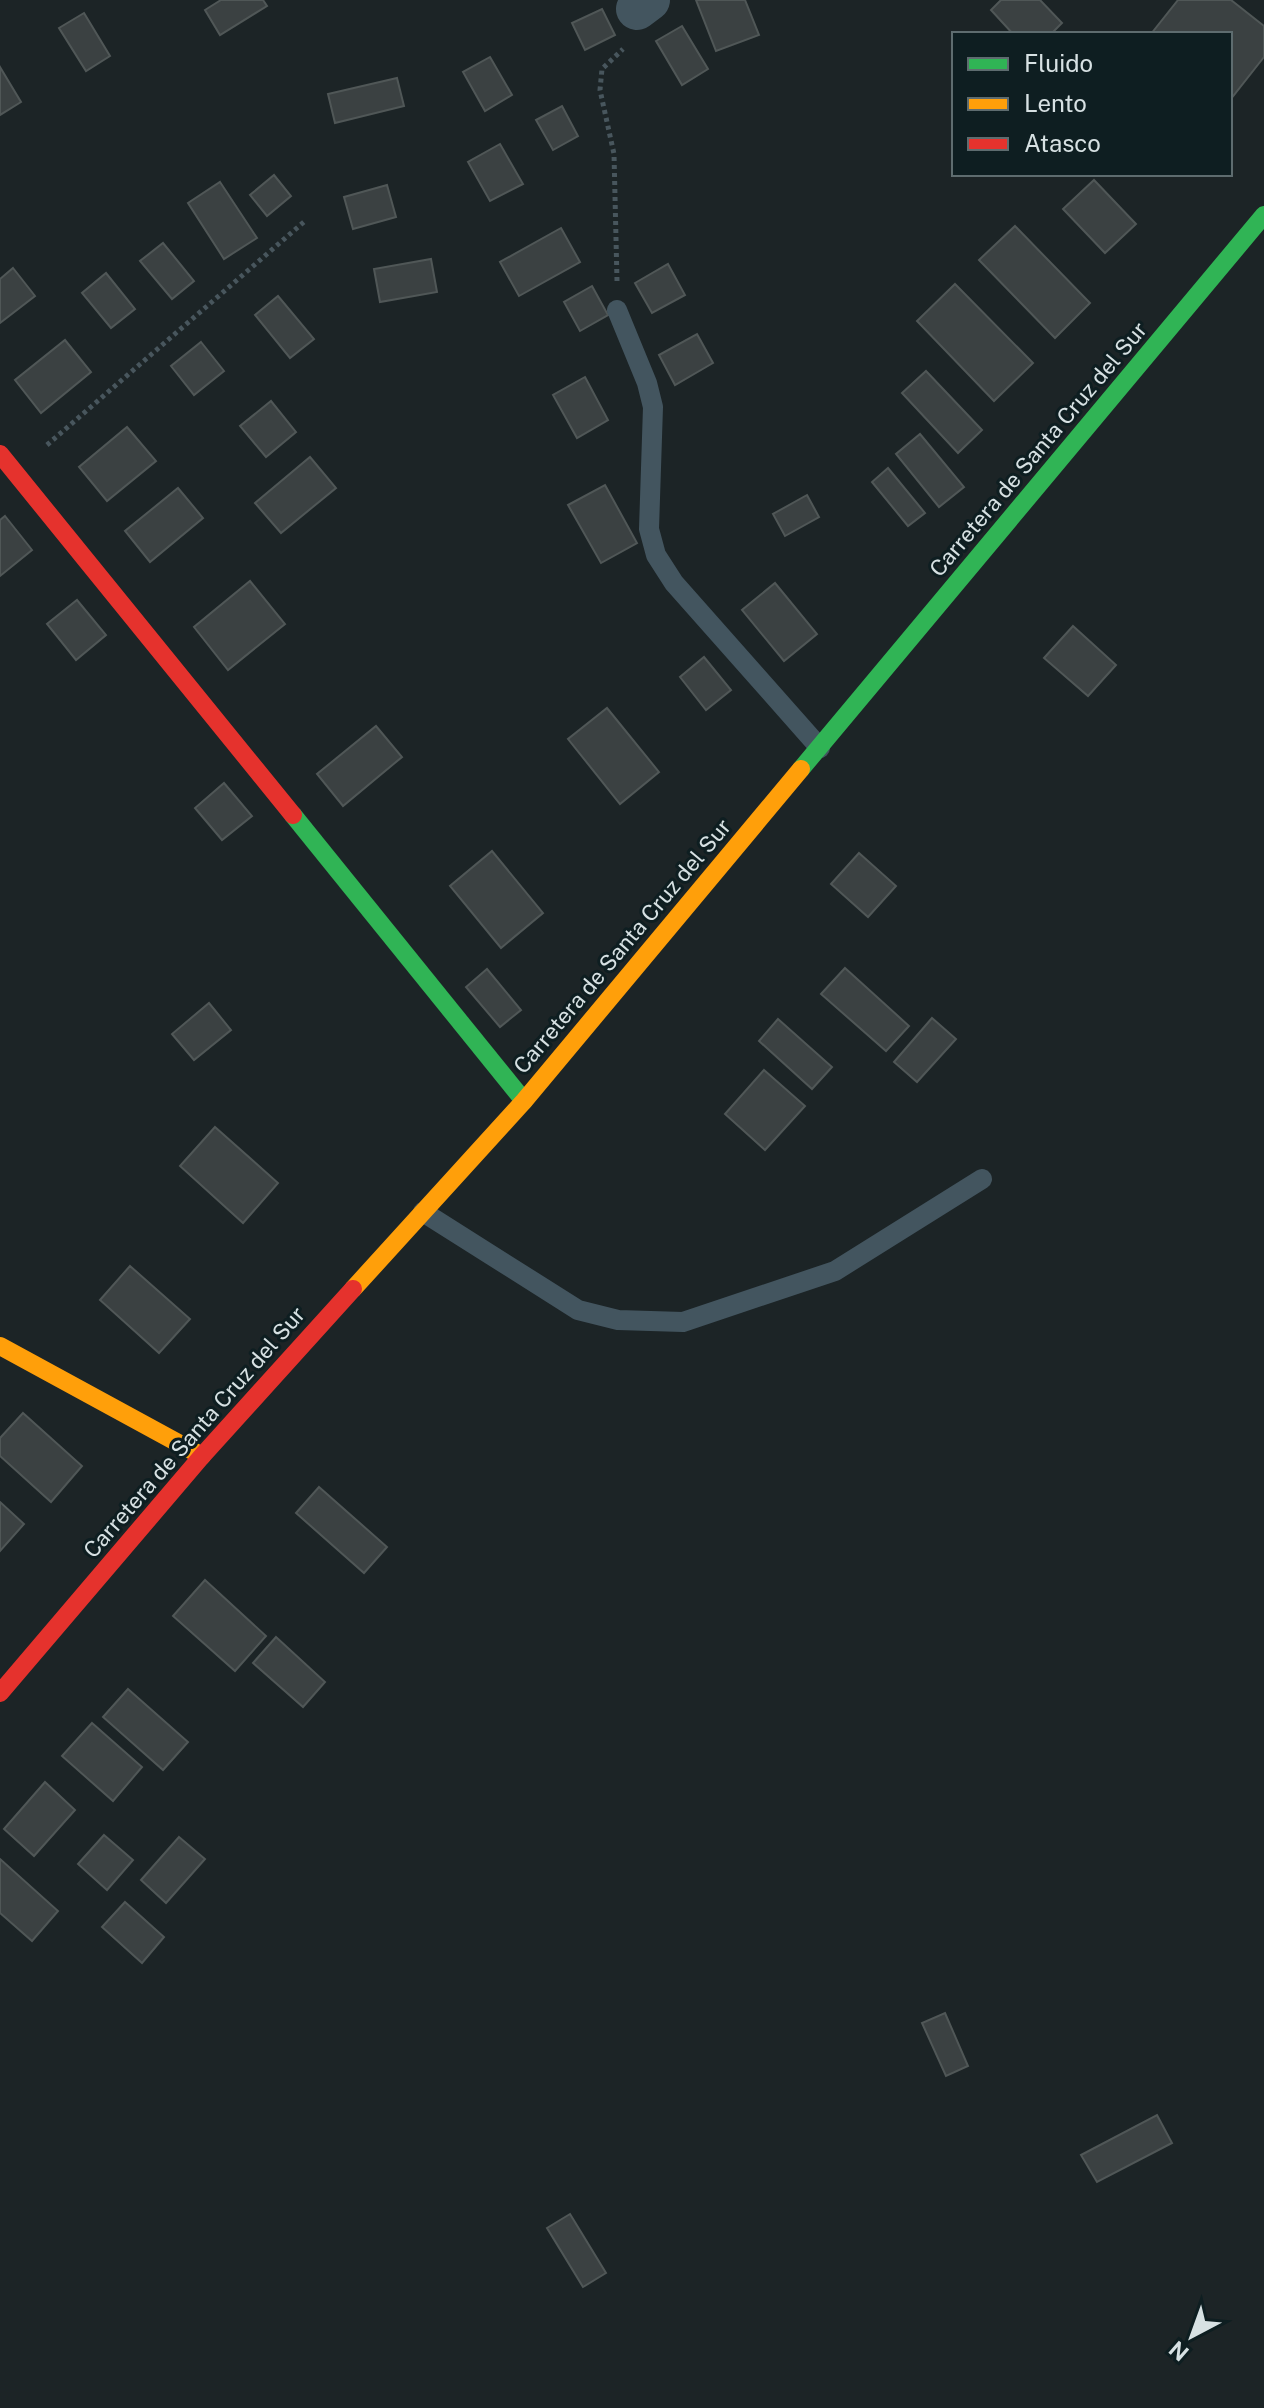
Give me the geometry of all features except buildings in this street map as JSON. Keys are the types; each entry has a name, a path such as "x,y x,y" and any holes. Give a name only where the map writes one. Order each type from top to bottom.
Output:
{"main road":[{"name":"Carretera de Santa Cruz del Sur","path":"0,1693 202,1456 524,1101 1264,215"},
{"path":"0,454 524,1101"},
{"path":"0,1346 202,1456"}],"lane":[{"path":"617,310 647,383 653,407 649,529 656,555 674,583 820,748"},
{"path":"423,1212 578,1310 618,1320 683,1322 835,1271 982,1179"}],"path":[{"path":"617,310 614,154 600,90 602,69 624,48 643,4"},
{"path":"16,472 305,221"}],"traffic: fast":[{"path":"801,769 1264,215"},
{"path":"293,815 524,1101"}],"traffic: slow":[{"path":"353,1289 524,1101 801,769"},
{"path":"0,1346 202,1456"}],"traffic: jam":[{"path":"0,454 293,815"},
{"path":"0,1693 202,1456 353,1289"}]}
